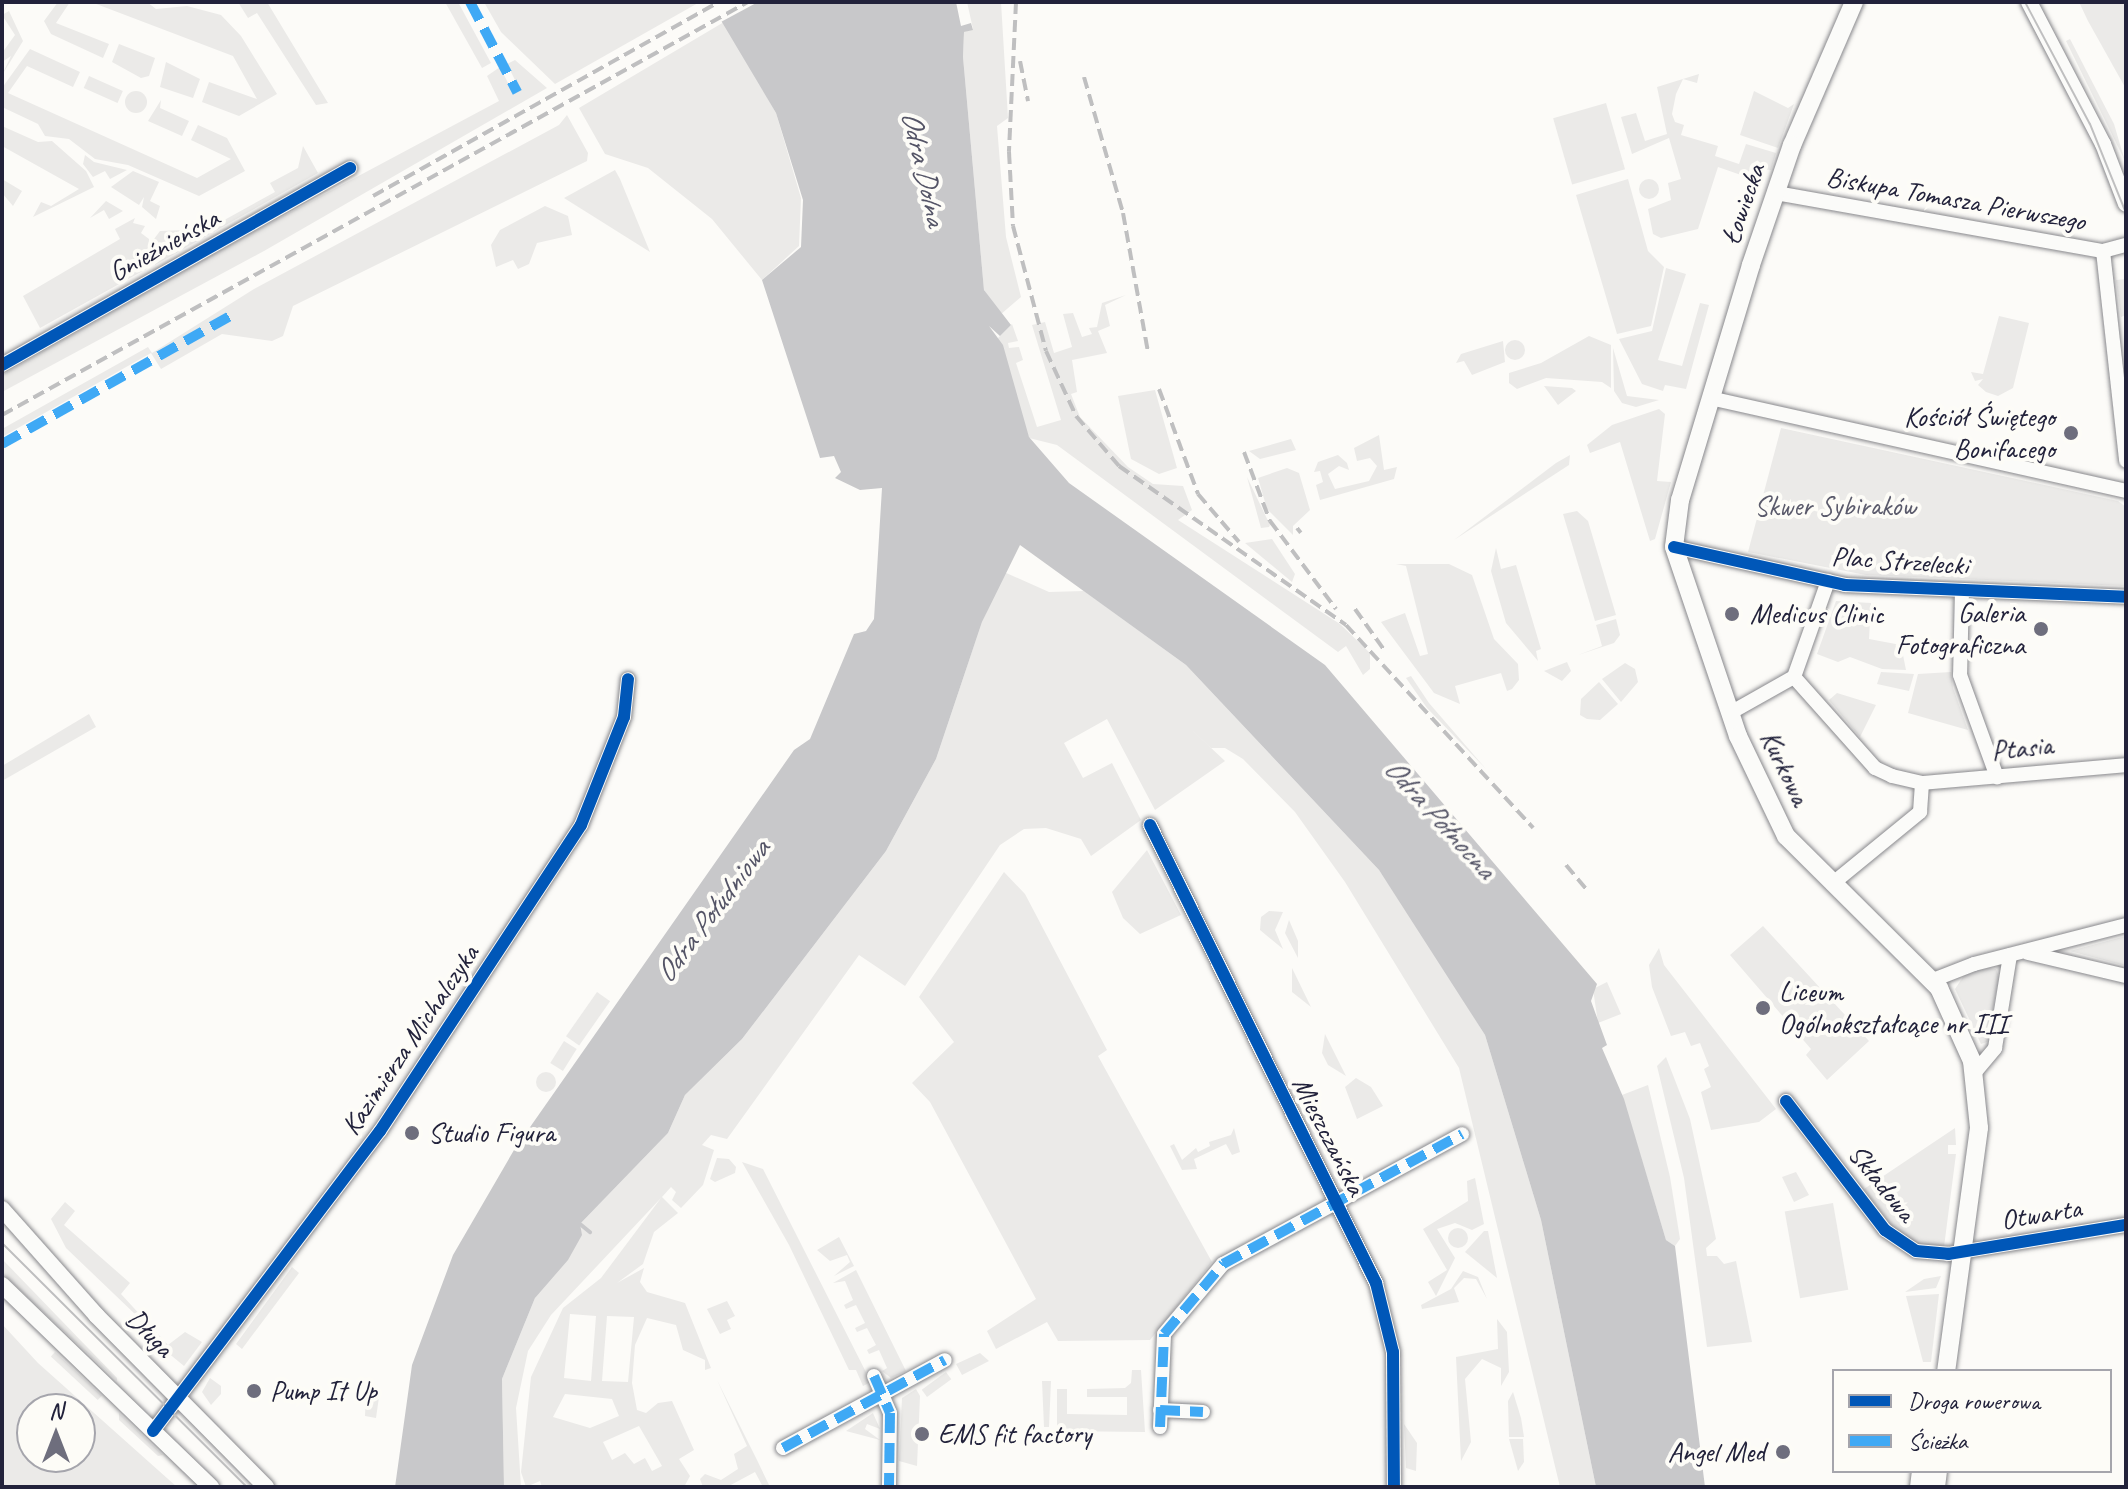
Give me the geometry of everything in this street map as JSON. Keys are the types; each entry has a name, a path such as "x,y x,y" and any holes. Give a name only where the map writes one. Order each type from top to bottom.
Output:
{"main road":[{"name":"Łowiecka","path":"1701,430 1776,193 1854,2"},
{"name":"Kurkowa","path":"1701,430 1680,500 1674,547 1730,713 1786,836 1832,884 1937,978 1976,1071 1979,1128 1946,1369"}],"street":[{"path":"2029,2 2098,132 2126,204"},
{"name":"Gnieźnieńska","path":"2,365 350,168"},
{"name":"Biskupa Tomasza Pierwszego","path":"1776,193 2103,251 2126,245"},
{"path":"2103,251 2126,461"},
{"path":"1710,398 2126,491"},
{"name":"Plac Strzelecki","path":"1674,547 1828,581 2126,597"},
{"name":"Plac Strzelecki","path":"1794,677 1828,581"},
{"path":"1962,590 1960,675 1997,777"},
{"path":"1730,713 1794,677"},
{"name":"Ptasia","path":"1794,677 1875,768 1922,783 2126,765"},
{"name":"Kazimierza Michalczyka","path":"153,1431 380,1131 581,825 624,717 628,679"},
{"path":"1832,884 1920,812 1922,783"},
{"name":"Mieszczańska","path":"1150,825 1376,1283 1391,1328 1394,1487"},
{"path":"1937,978 2010,955 2126,925"},
{"path":"2027,953 2126,976"},
{"path":"1976,1071 1995,1048 2010,955"},
{"name":"Składowa","path":"1786,1101 1897,1242 1929,1255 1964,1252"},
{"path":"1160,1427 1164,1334 1223,1264 1337,1205 1462,1134"},
{"name":"Długa","path":"2,1209 178,1400 266,1487"},
{"name":"Otwarta","path":"1964,1252 2126,1225"},
{"path":"2,1285 211,1487"},
{"path":"783,1448 945,1360"},
{"path":"874,1376 890,1413 889,1487"},
{"path":"1160,1410 1203,1412"}],"green space":[{"path":"58,2 70,2 56,23 109,44 103,58 51,34 44,21"},
{"path":"91,2 147,2 156,9 187,6 221,15 241,36 277,94 239,116 202,102 209,82 257,99 233,56"},
{"path":"238,2 267,2 328,103 316,105 257,13 248,18"},
{"path":"445,2 458,2 491,63 482,68"},
{"path":"484,2 698,3 555,84 501,32"},
{"path":"967,2 1001,2 1008,118 997,126 1006,237 1021,297 1000,315 984,290 963,57 964,32 973,29"},
{"path":"2079,2 2126,2 2126,89 2088,21"},
{"path":"9,11 23,41 2,75 11,56 2,62 2,53 15,35 2,15"},
{"path":"724,22 776,113 801,198 799,246 762,280 712,219 648,168 605,154 579,108"},
{"path":"2070,39 2114,124 2125,161 2066,41"},
{"path":"119,44 155,58 149,76 141,78 112,62"},
{"path":"30,49 80,72 73,87 27,66 8,93 197,178 231,159 191,140 198,125 227,138 245,171 199,196 128,165 95,159 69,139 45,136 38,124 2,107 2,88"},
{"path":"515,60 547,88 264,251 2,392 2,375 244,237 499,101 487,76 500,67 513,93 520,90 507,64"},
{"path":"166,62 200,79 193,98 160,87"},
{"path":"1699,74 1697,83 1683,79 1676,94 1672,114 1675,122 1684,125 1681,135 1718,146 1715,156 1739,164 1746,144 1776,153 1771,170 1750,168 1748,175 1741,175 1718,167 1698,229 1661,238 1653,234 1648,209 1671,200 1668,183 1681,179 1669,138 1632,154 1621,117 1636,113 1645,141 1667,134 1657,87"},
{"path":"89,76 123,91 118,103 84,88"},
{"path":"136,91 147,102 136,113 125,102"},
{"path":"1754,91 1788,108 1794,104 1778,148 1740,135"},
{"path":"161,100 160,108 189,121 182,136 148,121"},
{"path":"1606,103 1625,169 1572,184 1553,118"},
{"path":"567,115 588,153 587,161 293,306 283,336 272,341 222,334 161,369 151,353 2,437 2,429 148,347 152,353 254,289 559,125"},
{"path":"2,126 38,142 52,141 86,171 94,187 33,217 41,202 51,206 79,189 2,146"},
{"path":"303,146 318,173 155,265 154,239 160,231 185,230 190,239 275,192 270,183 298,168"},
{"path":"85,155 94,162 127,170 110,179 105,171 93,177 83,164"},
{"path":"615,170 620,179 650,252 564,198"},
{"path":"133,171 159,182 150,201 160,206 156,219 142,207 144,197 139,205 111,187"},
{"path":"2,179 22,191 13,206 2,193"},
{"path":"1628,179 1648,251 1664,267 1651,326 1617,334 1576,195"},
{"path":"1649,179 1656,182 1659,189 1656,196 1649,199 1642,196 1639,189 1642,182"},
{"path":"106,201 123,211 109,219 104,210 90,218"},
{"path":"545,206 568,216 572,235 537,243 529,264 518,269 513,260 496,267 491,245 500,230"},
{"path":"135,218 133,223 145,226 141,233 149,239 148,268 40,328 23,296 120,239 115,229"},
{"path":"1666,268 1686,274 1658,360 1682,366 1700,303 1709,305 1686,389 1665,385 1663,391 1642,384 1619,339 1652,331"},
{"path":"2126,279 2126,315 2121,317 2116,280"},
{"path":"1126,295 1105,305 1110,326 1098,331 1107,353 1072,360 1077,392 1071,394 1080,417 1128,467 1153,484 1183,486 1192,510 1178,520 1340,624 1370,653 1370,669 1363,675 1346,646 1338,652 1057,445 1029,438 997,339 1012,324 1018,341 1008,343 1009,348 1019,347 1023,360 1016,363 1037,427 1061,420 1032,325 1045,322 1054,353 1072,347 1063,314 1073,313 1082,337 1092,334 1089,328 1097,327 1102,303"},
{"path":"1999,316 2029,323 2013,388 1998,396 1978,385 1983,379 1975,381 1971,372 1983,374"},
{"path":"1589,336 1611,345 1611,388 1602,382 1546,378 1517,389 1509,383 1509,373 1541,363"},
{"path":"1515,340 1522,343 1525,350 1522,357 1515,360 1508,357 1505,350 1508,343"},
{"path":"1503,341 1505,362 1472,375 1464,361 1456,363 1461,354"},
{"path":"1613,348 1627,396 1659,400 1636,407 1622,403 1614,391"},
{"path":"1544,386 1572,388 1576,391 1558,405"},
{"path":"1155,390 1177,468 1159,474 1131,459 1118,396"},
{"path":"1659,409 1665,414 1657,481 1671,482 1655,539 1650,541 1620,442 1590,453 1587,445 1612,425"},
{"name":"Skwer Sybiraków","path":"1781,428 2118,501 2126,507 2126,586 1866,575 1748,552"},
{"path":"1379,435 1384,470 1397,467 1394,479 1320,500 1316,485 1323,482 1320,471 1314,472 1318,462 1338,455 1347,463 1349,470 1339,466 1328,474 1335,489 1369,481 1377,466 1370,458 1357,461 1354,448"},
{"path":"1291,439 1296,450 1260,459 1249,451"},
{"path":"1570,455 1569,465 1454,540 1556,463"},
{"path":"1287,468 1299,473 1310,510 1293,526 1293,535 1267,509 1258,478"},
{"path":"1247,477 1270,525 1269,527 1261,528"},
{"path":"1577,511 1588,521 1616,615 1595,621 1563,514"},
{"path":"1272,539 1295,574 1292,582 1245,543"},
{"path":"1496,548 1501,569 1516,565 1541,649 1536,651 1538,661 1506,623 1491,571"},
{"path":"1396,564 1449,564 1472,575 1494,639 1518,664 1519,680 1512,689 1507,691 1501,673 1455,686 1460,704 1434,693 1381,622 1405,613 1420,656 1428,654 1406,566"},
{"path":"1004,572 1049,592 1084,591 1186,665 1379,870 1485,1035 1541,1220 1596,1487 1560,1487 1459,1068 1345,882 1295,812 1243,759 1225,748 1211,748 1225,761 1155,810 1107,719 1064,743 1083,778 1112,763 1141,820 1091,856 1081,839 1046,828 1024,829 1000,845 905,986 859,955 727,1139 711,1135 702,1145 714,1150 703,1185 681,1208 672,1200 676,1192 671,1187 662,1197 678,1213 654,1232 643,1264 617,1283 644,1268 640,1282 647,1292 685,1303 711,1368 705,1370 705,1360 683,1350 676,1325 647,1318 635,1345 632,1383 637,1410 646,1413 658,1403 672,1401 694,1450 679,1459 690,1476 684,1487 542,1487 540,1481 526,1487 521,1472 531,1377 563,1308 601,1278 661,1198 551,1315 528,1351 516,1408 521,1487 504,1487 502,1379 535,1298 580,1224 668,1133 685,1095 742,1039 886,851 936,759 982,622","holes":["570,1314 596,1316 591,1381 564,1378","607,1316 634,1317 628,1382 602,1381","565,1394 612,1399 619,1416 590,1428 553,1417","639,1426 662,1466 652,1471 645,1458 634,1464 625,1453 612,1460 603,1442"]},
{"path":"1836,601 1871,603 1869,639 1901,645 1906,670 1882,669 1850,657 1838,662 1817,654"},
{"path":"1616,619 1620,635 1614,643 1578,655 1602,646 1596,625"},
{"path":"1567,662 1571,671 1562,681 1544,671"},
{"path":"1625,663 1635,669 1638,682 1621,702 1602,679"},
{"path":"1881,672 1914,674 1909,691 1877,684"},
{"path":"1951,672 1953,688 1968,730 1908,713 1918,674"},
{"path":"1411,676 1429,703 1486,769 1427,708 1406,678"},
{"path":"1599,682 1618,704 1600,720 1587,719 1580,715 1581,699"},
{"path":"1837,693 1876,705 1860,737 1829,700"},
{"path":"89,714 96,727 2,781 2,766"},
{"path":"1147,850 1181,915 1140,934 1123,918 1112,892"},
{"path":"1004,872 1025,894 1107,1050 1098,1056 1212,1262 1150,1340 1058,1341 1047,1322 996,1349 987,1331 1036,1299 930,1102 912,1083 954,1042 919,997"},
{"path":"1269,911 1283,912 1275,930 1283,949 1260,930 1261,917"},
{"path":"1289,920 1298,941 1298,958 1285,933"},
{"path":"1763,926 1869,1041 1827,1080 1806,1055 1811,1049 1730,955"},
{"path":"2126,936 2126,966 2070,951"},
{"path":"1659,948 1664,965 1776,1109 1759,1122 1711,1130 1701,1092 1711,1087 1704,1069 1709,1066 1700,1043 1691,1046 1685,1032 1671,1036 1652,987 1649,965"},
{"path":"1292,968 1311,1007 1292,992"},
{"path":"1996,969 1999,977 1987,1042 1981,1044 1955,989 1965,974"},
{"path":"1607,982 1621,1014 1598,1023 1593,989"},
{"path":"597,992 610,1001 579,1045 566,1036"},
{"path":"1325,1034 1346,1076 1328,1065 1322,1053"},
{"path":"564,1041 577,1049 563,1071 550,1063"},
{"path":"1666,1057 1690,1119 1716,1239 1706,1248 1707,1256 1717,1256 1724,1264 1736,1261 1752,1342 1707,1347 1684,1178 1657,1066"},
{"path":"546,1072 553,1075 556,1082 553,1089 546,1092 539,1089 536,1082 539,1075"},
{"path":"1356,1078 1371,1087 1383,1106 1357,1119 1345,1087"},
{"path":"1648,1085 1670,1177 1680,1239 1675,1246 1666,1240 1622,1095"},
{"path":"1234,1128 1240,1152 1232,1155 1226,1144 1194,1159 1197,1169 1182,1170 1170,1146 1174,1144 1182,1160 1196,1148 1198,1152 1210,1146 1209,1142 1231,1135"},
{"path":"1955,1128 1956,1145 1948,1145 1948,1154 1956,1154 1944,1247 1924,1248 1897,1233 1864,1189"},
{"path":"717,1158 729,1159 736,1167 735,1173 715,1182 710,1179"},
{"path":"742,1162 763,1169 871,1382 863,1386 856,1370 849,1370 789,1245"},
{"path":"1796,1172 1809,1195 1794,1202 1782,1177"},
{"path":"1475,1178 1484,1224 1472,1230 1455,1223 1437,1229 1455,1258 1436,1296 1428,1282 1447,1270 1423,1229 1468,1201 1467,1181"},
{"path":"65,1202 75,1211 64,1225 130,1283 121,1294 168,1345 185,1332 202,1342 184,1366 150,1338 137,1316 66,1248 51,1219"},
{"path":"1833,1203 1848,1290 1800,1298 1785,1212"},
{"path":"1454,1228 1462,1228 1468,1238 1462,1248 1454,1248 1448,1242 1448,1234"},
{"path":"1484,1231 1488,1231 1497,1278 1465,1252"},
{"path":"839,1237 854,1266 834,1276 850,1262 847,1255 830,1261 817,1250"},
{"path":"2,1259 117,1378 117,1381 2,1273"},
{"path":"292,1267 299,1273 242,1349 236,1344"},
{"path":"856,1270 906,1371 891,1378 882,1371 887,1368 879,1350 869,1354 867,1350 876,1345 867,1328 857,1332 855,1328 865,1323 856,1305 846,1309 844,1305 853,1300 845,1281 833,1283"},
{"path":"1463,1271 1478,1277 1487,1299 1476,1279 1464,1278 1454,1288 1459,1302 1422,1309 1421,1305 1451,1289"},
{"path":"1941,1276 1936,1288 1905,1292 1924,1279"},
{"path":"1939,1294 1931,1362 1923,1362 1906,1296"},
{"path":"727,1301 735,1316 727,1320 731,1329 720,1334 707,1309"},
{"path":"1497,1319 1507,1332 1509,1372 1501,1386 1501,1368 1482,1359 1465,1379 1471,1442 1461,1461 1456,1357 1498,1349"},
{"path":"2,1324 72,1393 16,1393 16,1473 96,1473 96,1415 177,1487 2,1487"},
{"path":"55,1352 102,1396 98,1400 96,1393 90,1393 51,1356"},
{"path":"980,1353 989,1361 962,1375 956,1364"},
{"path":"1132,1370 1141,1370 1145,1432 1057,1431 1057,1389 1067,1389 1067,1414 1127,1415 1127,1397 1087,1397 1087,1389 1125,1388 1131,1383"},
{"path":"946,1372 951,1379 927,1397 922,1390"},
{"path":"210,1378 221,1386 221,1394 211,1405 202,1392"},
{"path":"717,1380 770,1487 763,1487 755,1472 727,1487 703,1487 700,1479 705,1474 721,1480 738,1469 734,1454 747,1446"},
{"path":"1042,1381 1051,1381 1049,1427 1044,1427"},
{"path":"916,1389 920,1396 917,1466 899,1461 902,1398"},
{"path":"366,1392 379,1397 376,1418 365,1416"},
{"path":"1513,1392 1524,1437 1509,1437 1508,1401"},
{"path":"119,1413 163,1455 158,1456 119,1420"},
{"path":"873,1413 880,1429 867,1424 865,1429 880,1440 846,1431"},
{"path":"1404,1424 1417,1443 1416,1471 1406,1468"},
{"path":"1509,1439 1523,1439 1524,1462 1518,1471"}],"water":[{"path":"710,2 956,2 961,26 971,23 973,30 964,32 963,57 984,290 1011,325 1000,336 989,326 1003,345 1029,437 1069,483 1325,665 1597,984 1591,1001 1607,1045 1602,1048 1624,1099 1666,1240 1675,1246 1705,1487 1596,1487 1541,1220 1485,1035 1379,870 1186,665 1020,545 982,622 936,759 886,851 742,1039 685,1095 668,1133 580,1224 582,1235 568,1260 535,1298 502,1379 504,1487 395,1487 412,1365 453,1255 514,1150 794,750 810,739 854,634 866,631 874,619 882,488 860,490 835,478 841,472 834,456 820,458 762,280 801,247 803,200 776,113"}],"pier":[{"path":"706,2 758,2 719,23"}],"waterway":[{"path":"580,1224 590,1232"}],"tram line":[{"path":"2025,2 2090,124 2126,213"},
{"path":"2,1243 247,1487"}],"railway":[{"path":"373,196 718,2"},
{"path":"2,415 748,2"},
{"path":"1016,2 1009,152 1013,226 1046,351 1076,416 1119,466 1346,625 1533,828"},
{"path":"1020,61 1028,101"},
{"path":"1084,77 1123,213 1148,352"},
{"path":"1159,389 1198,494 1239,542"},
{"path":"1244,452 1270,521 1336,609"},
{"path":"1297,528 1301,533"},
{"path":"1355,609 1385,651"},
{"path":"1566,865 1587,890"}],"marked path":[{"path":"470,2 517,92"},
{"path":"2,444 235,313"},
{"path":"1160,1427 1164,1334 1223,1264 1462,1134"},
{"path":"783,1448 945,1360"},
{"path":"874,1376 890,1413 889,1487"},
{"path":"1160,1410 1203,1412"}],"cycle path":[{"path":"2,365 350,168"},
{"path":"1674,547 1845,585 2126,597"},
{"path":"153,1431 380,1131 581,825 624,717 628,679"},
{"path":"1150,825 1376,1283 1393,1352 1394,1487"},
{"path":"1786,1101 1885,1230 1916,1251 1948,1254 2126,1225"}],"place":[{"name":"Kościół Świętego Bonifacego","path":"2071,433"},
{"name":"Medicus Clinic","path":"1732,614"},
{"name":"Galeria Fotograficzna","path":"2041,629"},
{"name":"Liceum Ogólnokształcące nr III","path":"1763,1008"},
{"name":"Studio Figura","path":"412,1133"},
{"name":"Pump It Up","path":"254,1391"},
{"name":"EMS fit factory","path":"922,1434"},
{"name":"Angel Med","path":"1783,1452"}],"water label":[{"name":"Odra Dolna","path":"924,168"},
{"name":"Odra Północna","path":"1440,818"},
{"name":"Odra Południowa","path":"712,911"}]}
